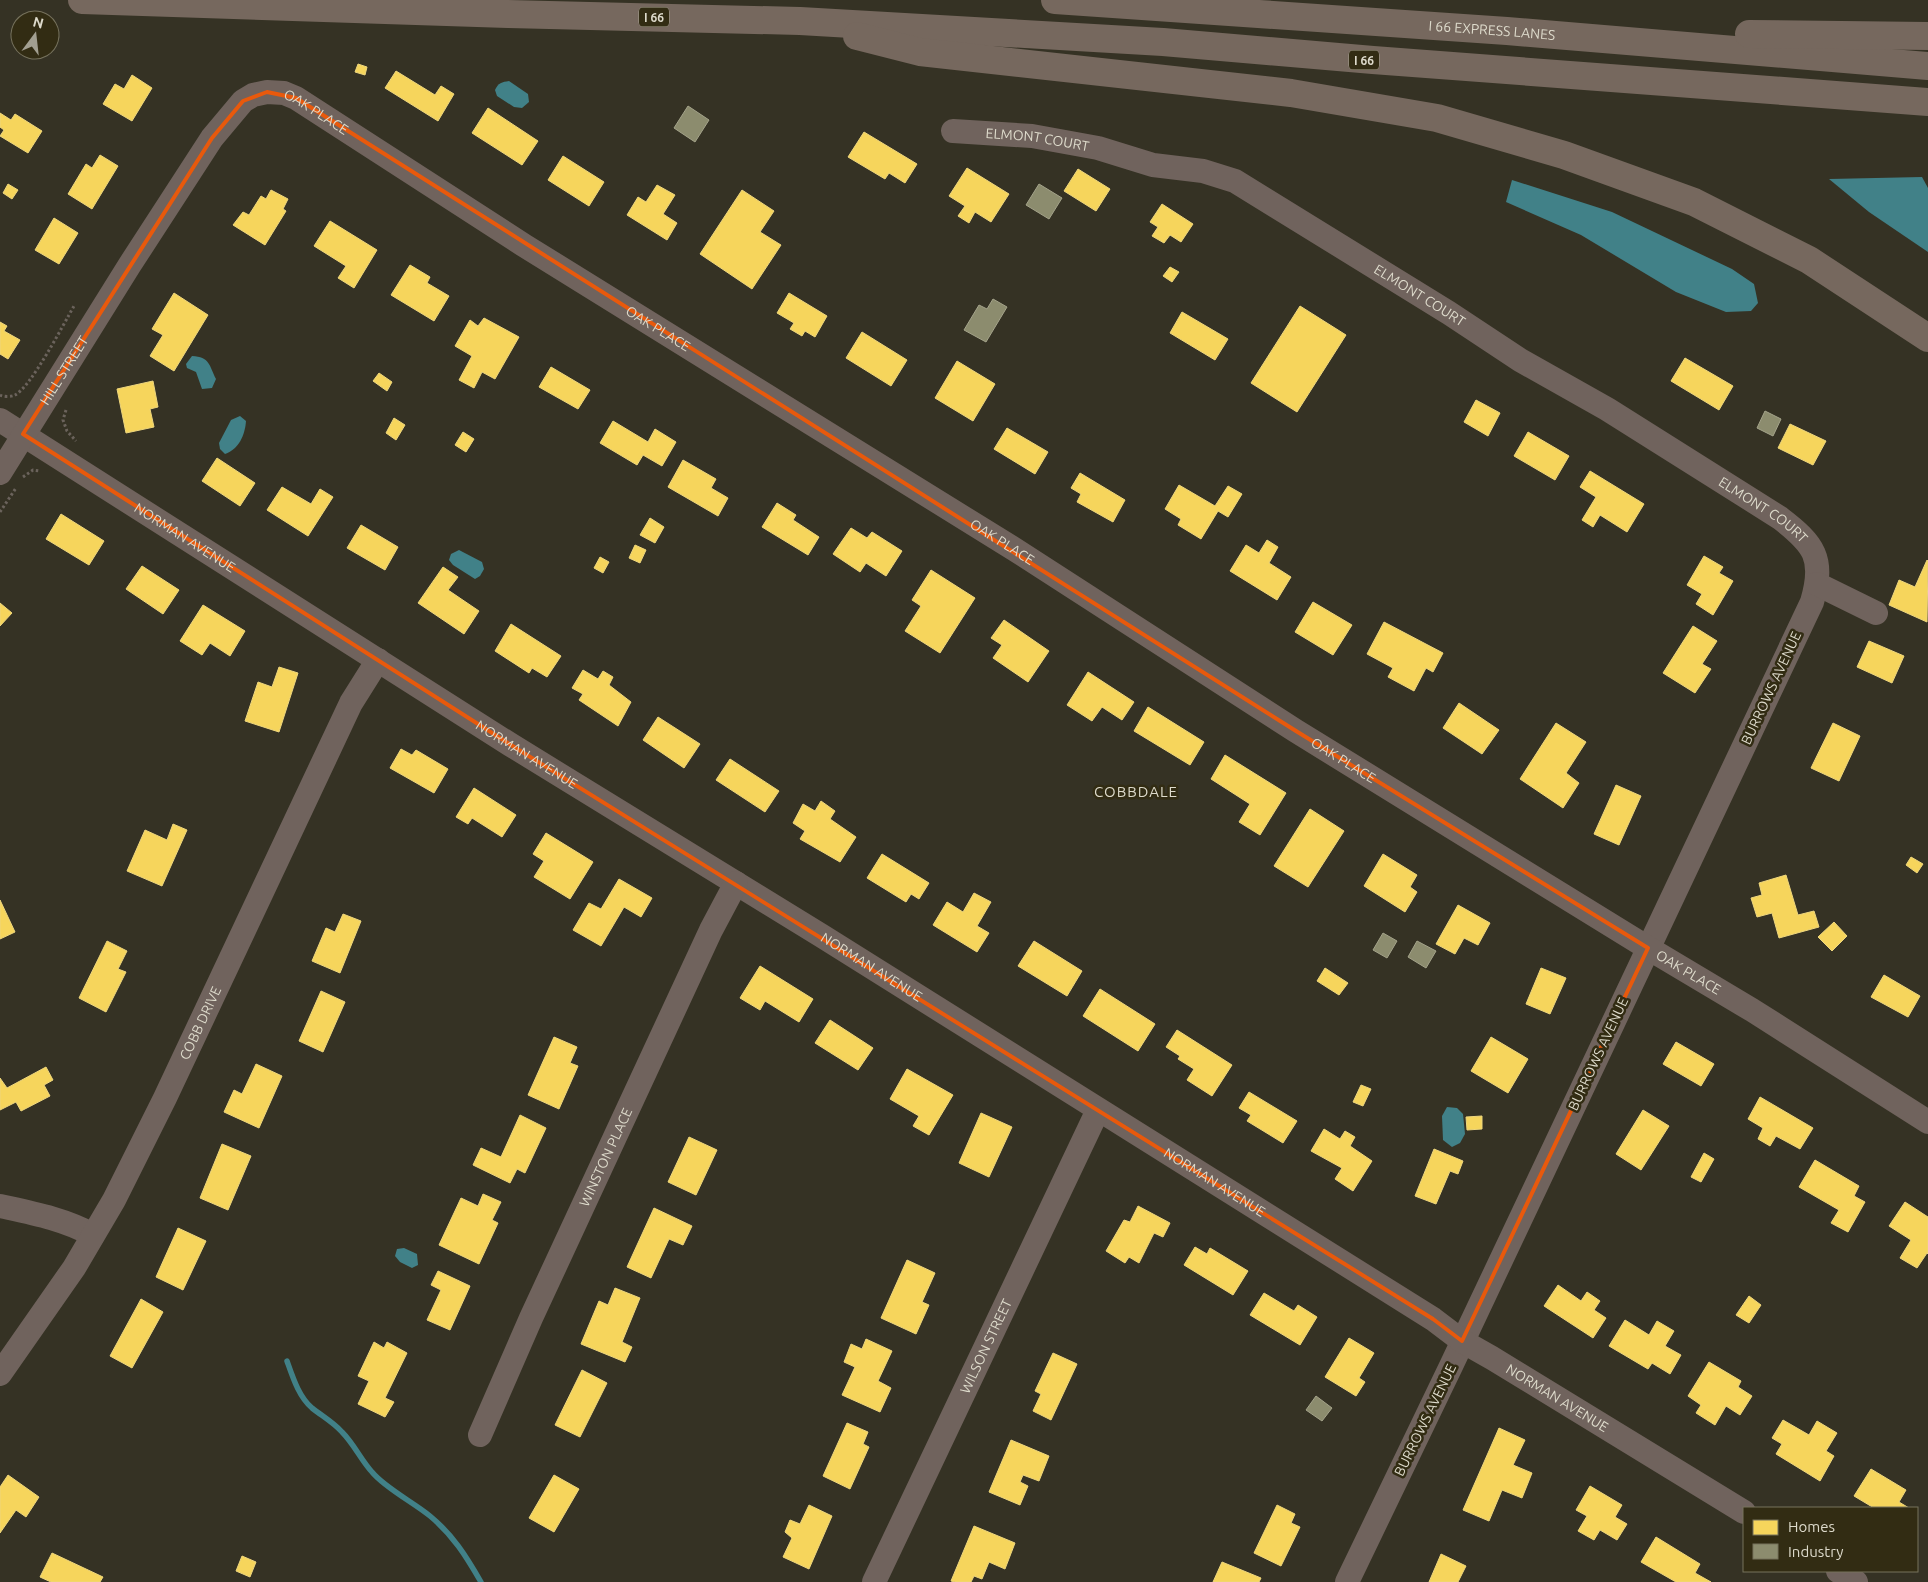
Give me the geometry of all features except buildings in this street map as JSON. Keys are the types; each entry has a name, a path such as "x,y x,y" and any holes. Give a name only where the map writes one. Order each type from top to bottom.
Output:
{"highway":[{"name":"I 66","path":"82,0 498,14 800,21 1163,42 1373,60 1928,102"},
{"name":"I 66 EXPRESS LANES","path":"1055,0 1507,31 1928,66"},
{"path":"800,21 920,52 1291,93 1436,118 1564,155 1694,202 1809,260 1928,338"},
{"path":"1507,31 1928,36"}],"street":[{"name":"OAK PLACE","path":"129,266 212,138 243,101 253,95 268,92 284,93 296,98 525,246 1014,549 1288,726 1752,1010 1928,1122"},
{"name":"ELMONT COURT","path":"954,131 1032,136 1098,148 1153,165 1203,171 1235,181 1433,303 1520,360 1607,409 1780,518 1800,533 1810,545 1818,569 1817,584"},
{"name":"HILL STREET","path":"0,473 129,266"},
{"name":"NORMAN AVENUE","path":"0,420 511,745 736,883 1425,1314 1462,1341 1743,1511"},
{"path":"1817,584 1876,613"},
{"name":"BURROWS AVENUE","path":"1347,1582 1808,611 1817,584"},
{"name":"COBB DRIVE","path":"0,1374 74,1268 114,1200 165,1098 351,703 378,660"},
{"name":"WINSTON PLACE","path":"480,1435 535,1309 712,930 736,883"},
{"name":"WILSON STREET","path":"874,1582 1098,1110"},
{"path":"0,1206 57,1219 80,1227 93,1235"},
{"path":"1840,1572 1856,1582"}],"path":[{"path":"0,395 3,397 15,395 27,385 74,306"},
{"path":"66,409 62,420 67,431 78,444"}],"highlighted area":[{"path":"267,92 296,98 1296,731 1648,948 1462,1341 1433,1319 511,745 23,434 212,138 243,101"}],"water":[{"path":"509,81 528,94 529,102 522,108 514,107 497,96 495,90 497,86 502,82"},
{"path":"1922,177 1928,188 1928,252 1869,212 1829,179"},
{"path":"1512,180 1612,212 1732,269 1754,284 1758,303 1751,311 1726,312 1676,292 1581,235 1506,202"},
{"path":"192,356 202,358 208,363 216,379 212,388 202,389 196,372 187,368 186,364"},
{"path":"240,416 246,421 243,436 234,449 225,454 220,449 219,443 231,420"},
{"path":"459,550 482,562 484,569 480,576 475,579 453,565 449,560 451,554"},
{"path":"1447,1107 1457,1108 1463,1114 1465,1134 1460,1143 1452,1147 1443,1140 1442,1116"},
{"path":"404,1248 417,1254 418,1265 412,1268 400,1262 395,1256 397,1249"}],"waterway":[{"path":"287,1361 297,1387 307,1404 342,1432 378,1478 416,1505 446,1531 481,1582"}],"district":[{"name":"COBBDALE","path":"1136,791"}]}
